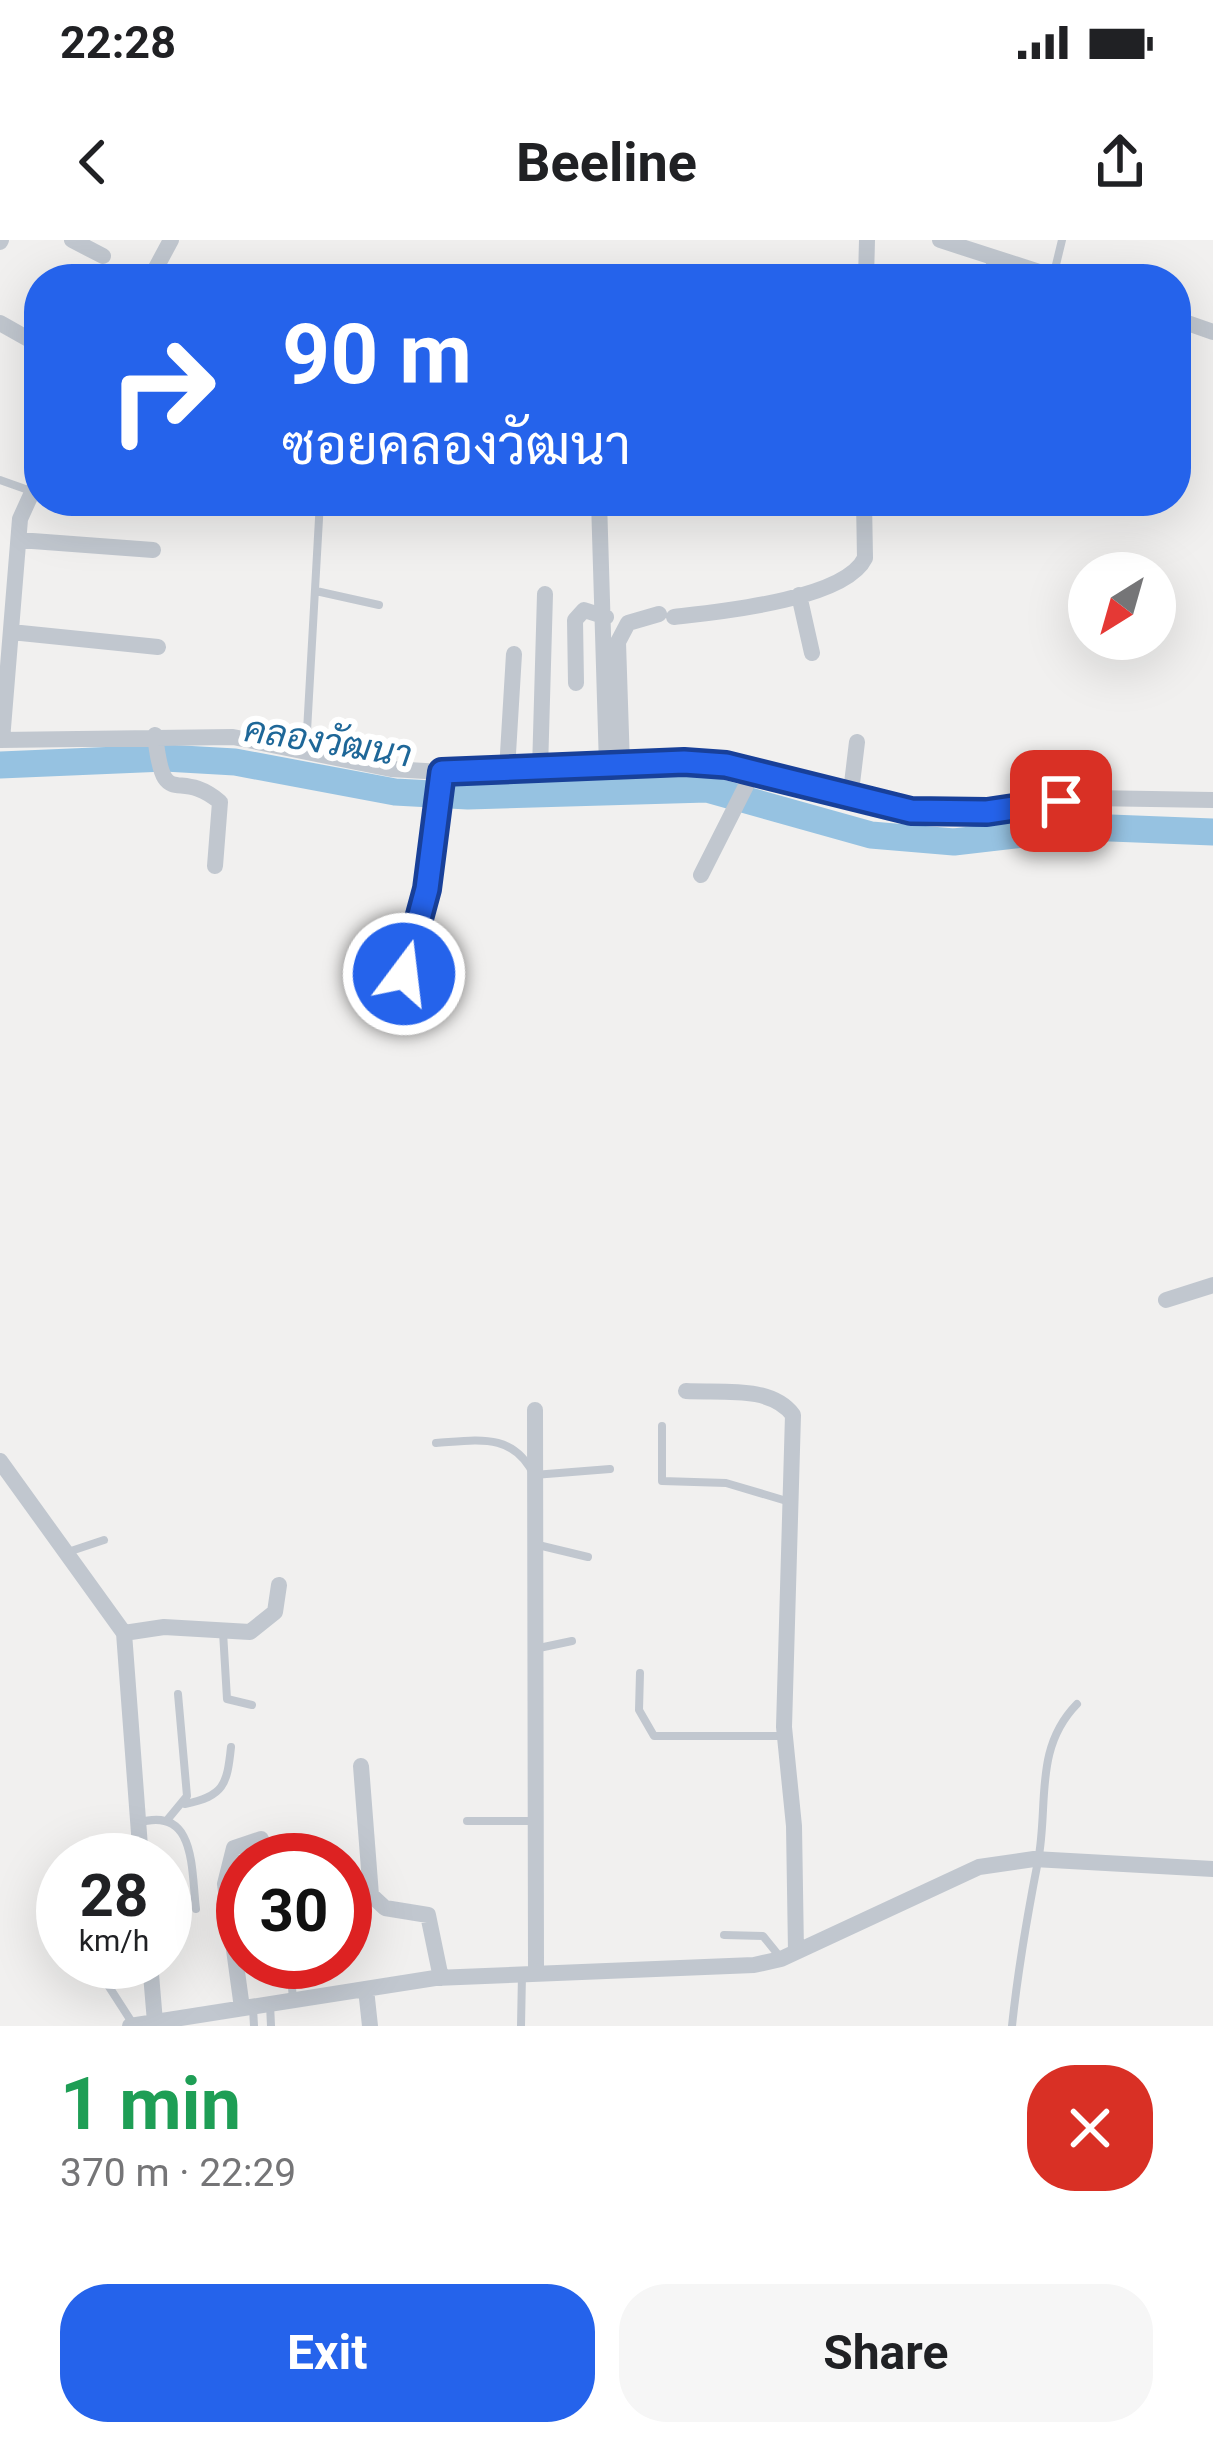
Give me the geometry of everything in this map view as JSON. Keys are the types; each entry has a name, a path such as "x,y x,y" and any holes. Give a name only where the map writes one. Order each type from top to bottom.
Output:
{"street":[{"path":"72,240 103,256"},
{"path":"940,240 982,264"},
{"path":"26,516 19,540 1,740 156,742 233,737 441,779 507,770 684,762 850,800 938,812 1090,798 1213,800"},
{"path":"600,516 614,765"},
{"path":"614,765 618,642 628,623 667,615 762,608 861,567 863,516"},
{"path":"19,540 153,550"},
{"path":"540,770 545,595"},
{"path":"799,595 812,653"},
{"path":"576,683 575,620 584,610 606,617"},
{"path":"11,632 158,647"},
{"path":"507,770 514,654"},
{"path":"156,742 157,770 172,785 204,791 220,802 215,866"},
{"path":"850,800 857,742"},
{"path":"701,875 752,777"},
{"path":"404,974 427,889 441,779"},
{"path":"1166,1300 1213,1286"},
{"path":"686,1391 782,1401 795,1429 785,1736 794,1826 789,1955"},
{"path":"529,1972 535,1410"},
{"path":"0,1461 124,1633 139,1833"},
{"path":"124,1633 164,1627 223,1632 261,1628 275,1612 279,1585"},
{"path":"361,1766 371,1895 385,1908 428,1915 442,1978"},
{"path":"372,1988 529,1972 701,1971 789,1955 980,1868 1039,1859 1213,1869"},
{"path":"152,1989 155,2021"},
{"path":"132,2026 255,2011 366,1989 370,2026"}],"lane":[{"path":"306,750 319,516"},
{"path":"315,590 379,604"},
{"path":"662,1426 662,1481 726,1484 792,1502"},
{"path":"436,1443 502,1441 523,1455 533,1475 610,1469"},
{"path":"68,1552 104,1540"},
{"path":"533,1545 560,1546 588,1557"},
{"path":"223,1632 227,1699 252,1705"},
{"path":"533,1650 572,1641"},
{"path":"640,1673 638,1710 653,1736 785,1736"},
{"path":"178,1694 185,1804"},
{"path":"1012,2026 1021,1934 1039,1859 1046,1760 1059,1722 1077,1704"},
{"path":"138,1823 168,1819 185,1804 215,1798 224,1790 231,1748"},
{"path":"168,1819 187,1837 196,1909"},
{"path":"467,1821 533,1821"},
{"path":"724,1935 764,1936 789,1955"},
{"path":"521,2026 529,1972"},
{"path":"110,1989 132,2026"},
{"path":"292,1989 293,2000"},
{"path":"255,2011 271,2026"}],"waterway":[{"name":"คลองวัฒนา","path":"0,765 165,758 235,762 395,792 468,796 707,789 871,835 954,842 1085,827 1213,832"}],"route":[{"path":"404,974 427,889 442,772 684,762 726,765 850,800 911,811 987,812 1061,801"}]}
